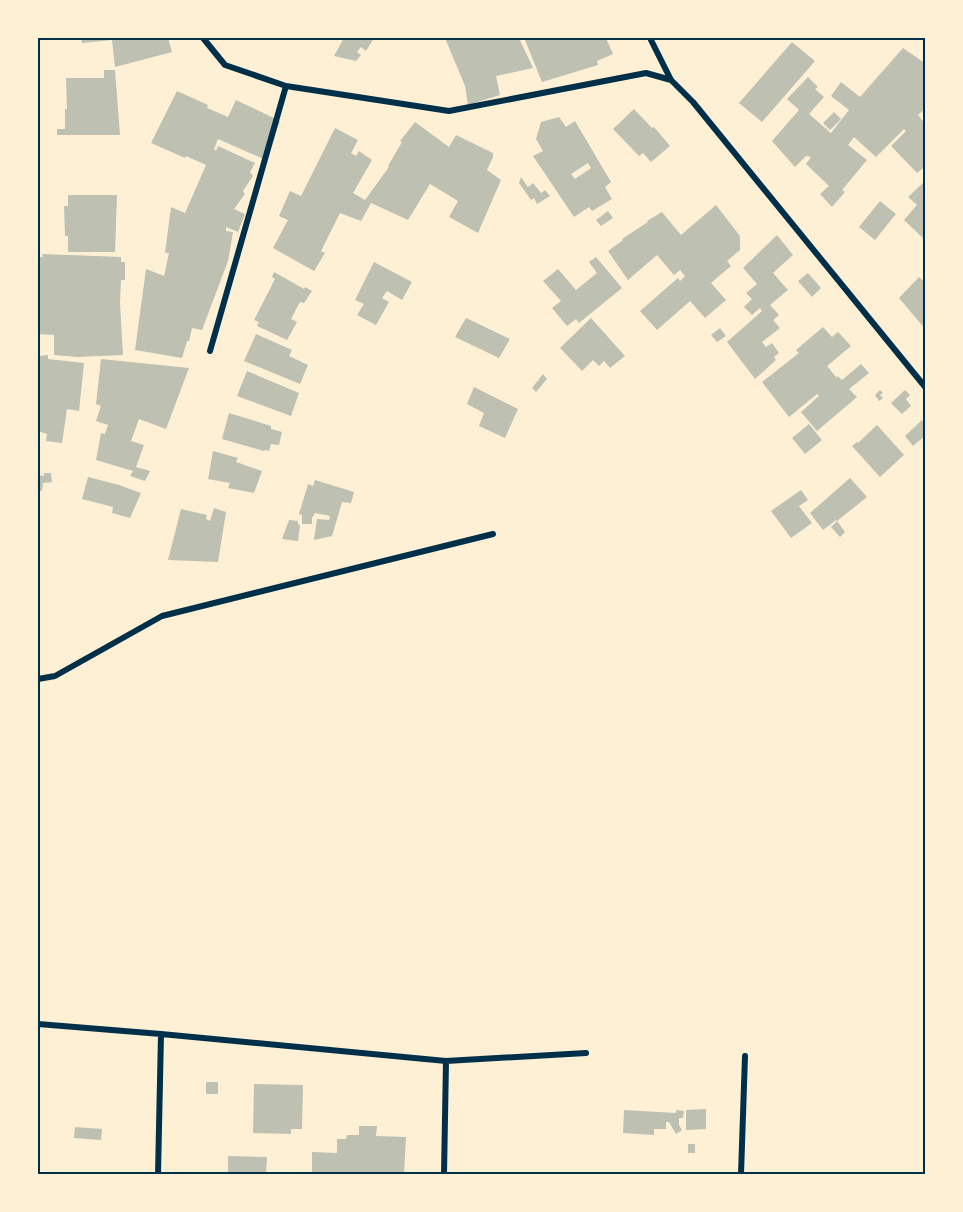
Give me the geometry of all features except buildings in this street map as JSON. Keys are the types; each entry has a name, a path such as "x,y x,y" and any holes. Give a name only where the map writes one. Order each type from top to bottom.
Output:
{"street":[{"path":"203,38 225,65 286,87 449,111 646,73 671,80"},
{"path":"650,38 671,80 693,102 926,388"},
{"path":"210,351 286,87"},
{"path":"38,679 55,676 162,616 493,534"},
{"path":"38,1024 446,1061 586,1053"},
{"path":"158,1174 161,1034"},
{"path":"741,1174 745,1056"},
{"path":"444,1174 446,1061"}]}
